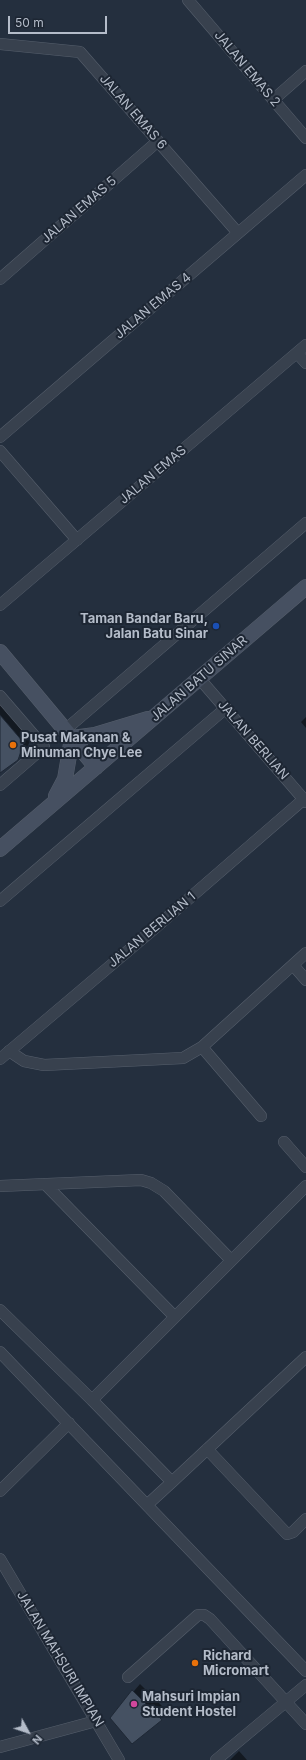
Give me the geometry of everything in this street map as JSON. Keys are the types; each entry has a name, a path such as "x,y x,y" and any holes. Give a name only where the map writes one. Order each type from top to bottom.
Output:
{"street":[{"name":"JALAN EMAS 2","path":"188,0 306,138"},
{"name":"JALAN EMAS 6","path":"0,44 80,52 238,234"},
{"path":"273,100 306,71"},
{"name":"JALAN EMAS 5","path":"0,279 158,141"},
{"name":"JALAN EMAS 4","path":"0,437 306,175"},
{"name":"JALAN EMAS","path":"0,605 306,345"},
{"path":"297,353 306,363"},
{"path":"0,451 77,540"},
{"path":"51,805 65,780 68,734 306,522"},
{"name":"JALAN BATU SINAR","path":"0,849 306,587"},
{"path":"0,652 96,767"},
{"name":"JALAN BERLIAN","path":"200,678 305,801"},
{"path":"0,696 44,747 0,785"},
{"path":"0,901 226,708"},
{"path":"68,734 95,735 155,717"},
{"name":"JALAN BERLIAN 1","path":"0,1059 305,801"},
{"path":"9,1051 24,1061 44,1064 183,1058 202,1047 306,953"},
{"path":"293,965 306,980"},
{"path":"202,1047 261,1116"},
{"path":"284,1142 306,1167"},
{"path":"0,1186 141,1180 151,1183 164,1192 231,1260"},
{"path":"46,1185 174,1316"},
{"path":"92,1400 174,1316 306,1186"},
{"path":"0,1310 92,1400 172,1482"},
{"path":"0,1352 148,1504 306,1671"},
{"path":"148,1504 306,1357"},
{"path":"0,1492 69,1423"},
{"path":"207,1449 286,1534 293,1532 306,1520"},
{"name":"JALAN MAHSURI IMPIAN","path":"0,1559 119,1760"},
{"path":"128,1677 198,1615 204,1615 210,1619 306,1724"},
{"path":"216,1760 306,1685"},
{"path":"0,1747 96,1721"}],"building":[{"path":"0,715 24,743 18,760 0,773"},
{"name":"Mahsuri Impian Student Hostel","path":"132,1690 162,1720 132,1744 110,1718"}],"place":[{"name":"Taman Bandar Baru, Jalan Batu Sinar","path":"216,626"},
{"name":"Pusat Makanan & Minuman Chye Lee","path":"13,745"},
{"name":"Richard Micromart","path":"195,1663"},
{"name":"Mahsuri Impian Student Hostel","path":"134,1704"}]}
